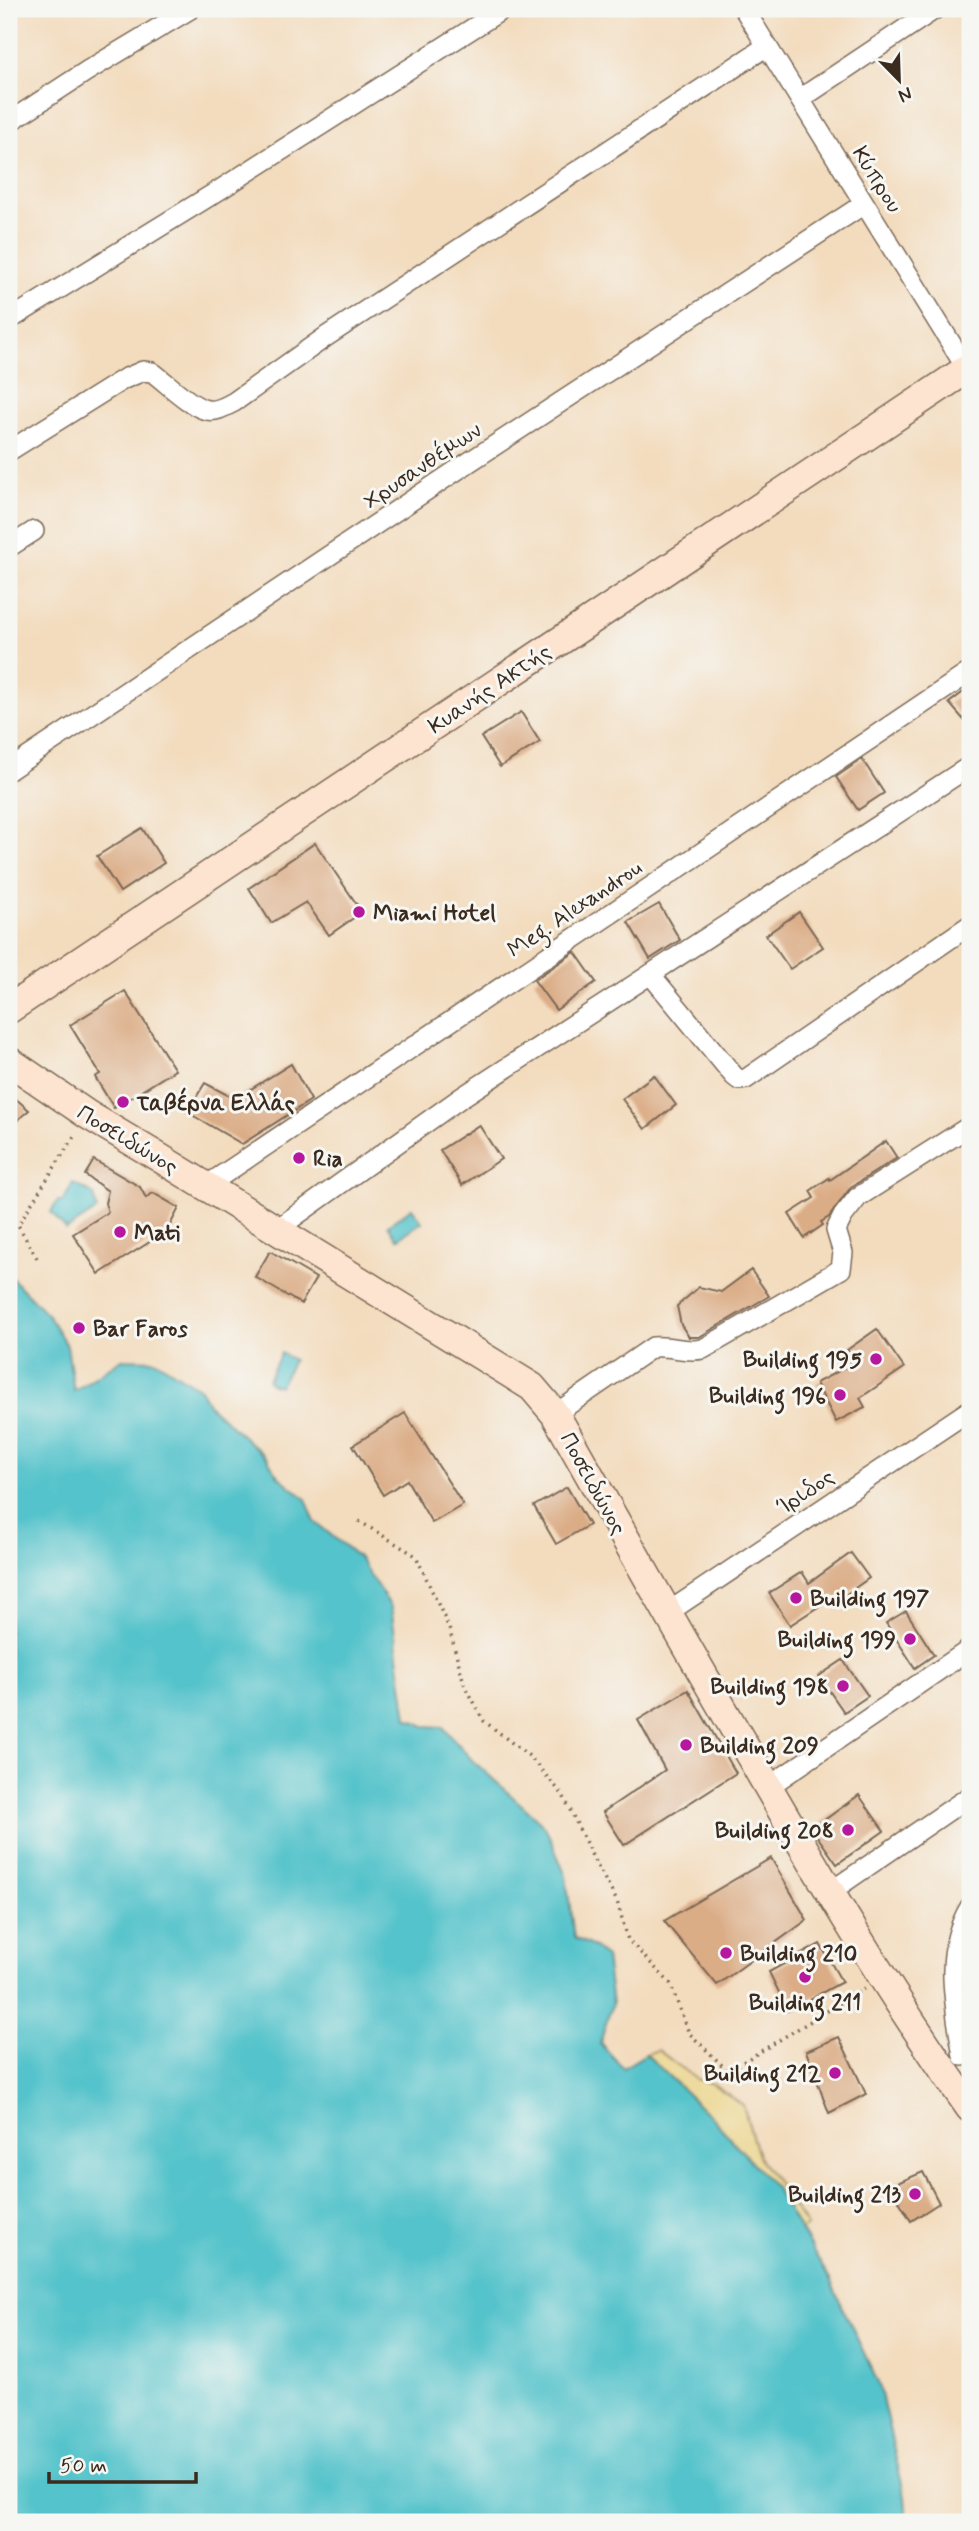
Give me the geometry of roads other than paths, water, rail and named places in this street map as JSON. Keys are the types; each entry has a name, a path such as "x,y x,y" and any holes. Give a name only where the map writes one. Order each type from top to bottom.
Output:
{"street":[{"path":"9,122 190,9"},
{"path":"9,320 503,9"},
{"name":"Κύπρου","path":"744,9 969,370"},
{"path":"800,99 935,9"},
{"path":"9,451 124,379 143,371 152,372 207,410 221,409 327,336 767,46"},
{"name":"Χρυσανθέμων","path":"9,769 460,468 864,204"},
{"name":"Κυανής Ακτής","path":"9,1009 969,370"},
{"path":"9,547 34,531"},
{"name":"Meg. Alexandrou","path":"206,1186 970,672"},
{"path":"277,1230 462,1097 970,766"},
{"path":"651,975 740,1080 746,1079 970,925"},
{"name":"Ποσειδώνος","path":"9,1061 88,1115 532,1387 555,1413 768,1787 884,1978 959,2059 970,2108"},
{"path":"555,1413 653,1347 661,1346 683,1352 703,1349 841,1269 843,1253 836,1230 858,1197 970,1126"},
{"name":"Ίριδος","path":"667,1613 970,1410"},
{"path":"768,1787 970,1649"},
{"path":"830,1892 970,1796"},
{"path":"959,2059 952,1980 955,1941 970,1907"}],"water":[{"path":"73,1183 94,1195 97,1210 66,1230 51,1212 58,1201 63,1202"},
{"path":"412,1208 422,1222 397,1239 388,1225"},
{"path":"9,1275 48,1315 67,1346 74,1391 122,1359 155,1360 200,1389 209,1405 267,1458 278,1476 306,1499 315,1522 358,1557 391,1607 407,1718 425,1726 443,1727 472,1760 545,1826 566,1876 574,1938 592,1946 606,1957 612,2004 600,2043 623,2068 646,2054 715,2121 775,2188 829,2278 879,2385 905,2497 907,2522 9,2522"},
{"path":"281,1353 293,1360 280,1386 268,1380"}],"place":[{"name":"Miami Hotel","path":"359,912"},
{"name":"ταβέρνα Ελλάς","path":"123,1102"},
{"name":"Ria","path":"299,1158"},
{"name":"Mati","path":"120,1232"},
{"name":"Bar Faros","path":"79,1328"},
{"name":"Building 195","path":"876,1359"},
{"name":"Building 196","path":"840,1395"},
{"name":"Building 197","path":"796,1598"},
{"name":"Building 199","path":"910,1639"},
{"name":"Building 198","path":"843,1686"},
{"name":"Building 209","path":"686,1745"},
{"name":"Building 208","path":"848,1830"},
{"name":"Building 210","path":"726,1953"},
{"name":"Building 211","path":"805,1977"},
{"name":"Building 212","path":"835,2073"},
{"name":"Building 213","path":"915,2194"}]}
